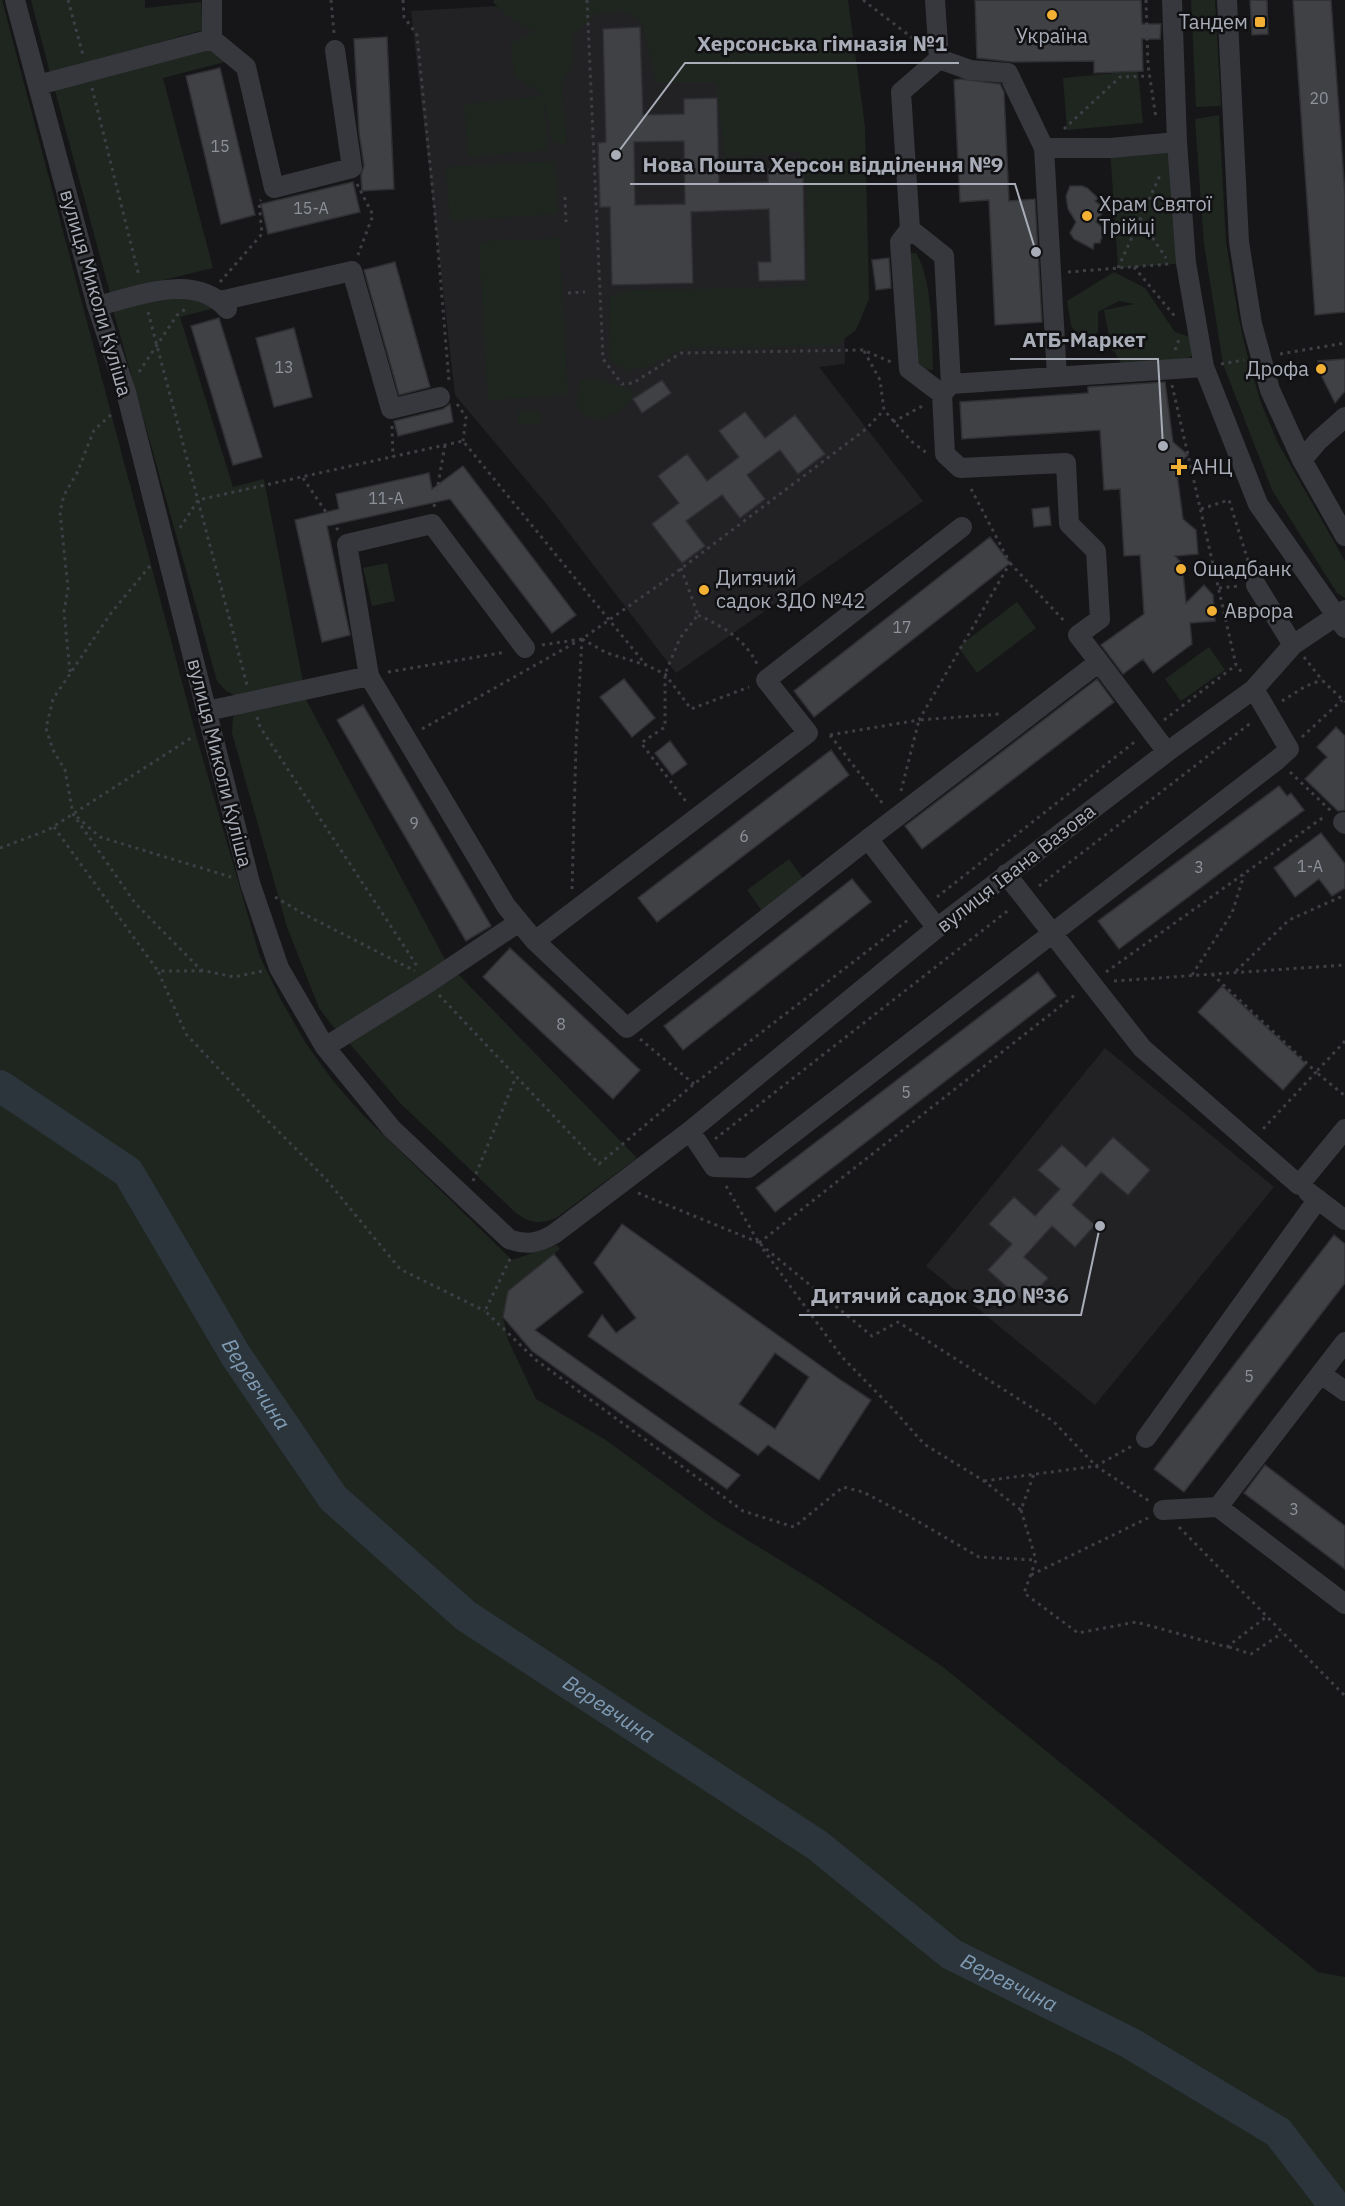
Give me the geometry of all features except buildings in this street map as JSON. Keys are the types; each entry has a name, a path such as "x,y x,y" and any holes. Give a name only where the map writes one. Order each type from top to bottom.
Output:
{"street":[{"name":"вулиця Миколи Куліша","path":"15,0 97,306 126,392 250,883 279,968 325,1047 392,1129 509,1239 518,1243"},
{"path":"212,0 212,39"},
{"path":"935,0 939,59"},
{"path":"1172,0 1177,142 1186,263 1204,367 1258,504 1342,617"},
{"path":"1227,0 1239,242 1252,324 1270,390 1302,460 1345,536"},
{"path":"38,85 212,39"},
{"path":"212,39 246,67 274,188 352,168 335,50"},
{"path":"939,59 970,70 1008,73 1044,148 1057,377"},
{"path":"939,59 901,92 910,229 900,242 909,369 946,389 1057,377 1204,367"},
{"path":"1044,148 1110,148 1177,142"},
{"path":"910,229 944,256 945,454 960,468 1066,463 1070,524 1096,550 1100,619 1078,635 1167,752"},
{"path":"97,306 156,292 181,289 219,302 352,271 391,410 449,395"},
{"path":"1302,460 1318,441 1345,417"},
{"path":"525,648 432,524 347,543 369,676 405,739 506,906 535,941 627,1028 1098,662"},
{"path":"535,941 808,733 766,680 963,527"},
{"path":"1256,585 1293,645"},
{"name":"вулиця Івана Вазова","path":"690,1131 937,928 1167,752 1254,689 1293,645 1342,617"},
{"path":"210,720 369,676"},
{"path":"518,1243 530,1244 554,1234 690,1131 714,1167 748,1168 1283,754 1254,689"},
{"path":"868,839 937,928"},
{"path":"1006,874 1142,1048 1299,1185 1345,1220"},
{"path":"325,1047 428,983 519,922"},
{"path":"1299,1185 1345,1129"},
{"path":"1146,1438 1318,1199"},
{"path":"1218,1507 1345,1342"},
{"path":"1321,1374 1345,1391"},
{"path":"1163,1510 1218,1507 1345,1604"}],"path":[{"path":"68,0 88,72"},
{"path":"331,0 335,50"},
{"path":"403,0 404,17 417,35 449,395 466,417 463,441 646,665"},
{"path":"587,0 603,359 622,384 633,383 681,353 863,350 909,369"},
{"path":"864,0 939,59"},
{"path":"1044,148 1120,77 1150,76"},
{"path":"352,168 359,192 373,215 352,271"},
{"path":"70,674 64,612 68,588 60,512 64,495 77,473 94,430 113,414 177,315 219,302 262,234 259,202 274,188"},
{"path":"565,197 566,222"},
{"path":"1051,273 1171,264 1139,218"},
{"path":"1134,267 1183,326"},
{"path":"568,293 585,292"},
{"path":"863,350 880,380 884,410 893,422 911,441 934,458 960,468 1010,563 1078,635"},
{"path":"1169,370 1236,665 1254,689"},
{"path":"893,422 946,389"},
{"path":"391,410 393,457"},
{"path":"405,739 582,639 866,429 884,410"},
{"path":"279,968 234,977 201,970 135,903 73,814 65,770 53,750 46,728 53,699 111,613 165,549 198,500 463,441"},
{"path":"432,524 445,445"},
{"path":"303,477 347,543"},
{"path":"1201,509 1229,500 1256,585"},
{"path":"894,819 919,720 1010,563"},
{"path":"369,676 582,639 607,653 646,665 664,674 691,709 766,680 751,651 722,626 698,615 681,568"},
{"path":"697,817 641,743 665,727 664,674 680,638 698,615"},
{"path":"571,914 582,639"},
{"path":"759,1243 1091,982 1244,874 1340,819 1283,754 1344,701 1322,680 1293,645"},
{"path":"627,1028 694,1084 1236,665"},
{"path":"894,819 830,735 919,720 1034,712"},
{"path":"0,848 54,827 192,736 210,720"},
{"path":"73,814 100,837 250,883 302,913 422,974"},
{"path":"54,827 158,971 186,1034 325,1178 400,1269 485,1311 536,1360 743,1511 794,1527 843,1487 862,1492 980,1557 1036,1560"},
{"path":"1192,976 1232,914 1244,874"},
{"path":"1234,973 1289,920 1345,895"},
{"path":"1091,982 1345,965"},
{"path":"158,971 206,971"},
{"path":"1212,974 1316,1072 1345,1096"},
{"path":"1251,1143 1345,1041"},
{"path":"466,1198 516,1077"},
{"path":"714,1167 759,1243 842,1358 924,1444 984,1480 1020,1510 1036,1560 1024,1593 1077,1633 1136,1622 1251,1654 1282,1633"},
{"path":"618,1185 759,1243 872,1336 898,1322 1053,1421 1096,1466 1163,1510 1345,1696"},
{"path":"485,1311 518,1243"},
{"path":"984,1480 1096,1466 1146,1438"},
{"path":"1020,1510 1034,1474"},
{"path":"1031,1575 1163,1510"},
{"path":"1227,1647 1266,1617"}],"shaded area":[{"path":"0,0 2,0 196,735 260,957 307,1045 334,1082 362,1114 512,1260 557,1245 560,1249 508,1290 503,1317 508,1340 536,1399 606,1440 715,1520 819,1584 943,1667 1318,1972 1345,1977 1345,2206 0,2206"},
{"path":"31,0 145,0 145,8 201,2 203,30 50,73"},
{"path":"494,0 848,0 865,127 869,299 856,330 835,346 685,348 646,367 625,371 609,359 610,296 629,290 765,288 807,285 807,190 800,152 725,158 716,82 656,82 642,22 623,11 598,13 573,35 572,66 561,84 567,145 552,142 544,100 548,150 468,157 464,104 542,96 515,77 510,44 534,32 512,20 493,2"},
{"path":"597,0 835,0 845,364 819,367 923,501 676,673 549,507 455,395 411,11"},
{"path":"1191,0 1215,0 1221,106 1196,107"},
{"path":"209,43 229,61 163,78 213,268 110,293 54,87"},
{"path":"1138,71 1143,123 1067,130 1063,78"},
{"path":"1219,115 1226,242 1238,315 1249,363 1261,403 1278,443 1345,561 1345,598 1337,593 1272,490 1223,364 1204,244 1195,119"},
{"path":"1177,142 1186,263 1118,268 1110,148"},
{"path":"555,161 558,214 450,221 446,167"},
{"path":"508,238 509,241 559,238 568,395 488,400 479,243"},
{"path":"905,253 916,253 926,278 932,326 933,370 914,368"},
{"path":"1114,272 1145,288 1175,332 1190,337 1193,355 1180,363 1122,365 1112,351 1104,310 1135,304 1119,301 1098,312 1098,332 1088,339 1078,338 1071,325 1067,301"},
{"path":"179,294 219,307 180,317 233,487 264,479 303,682 236,696 226,691 217,681 113,310"},
{"path":"599,379 634,390 626,406 600,420 584,416 576,403 580,380"},
{"path":"540,410 541,423 519,425 517,413"},
{"path":"387,563 395,601 372,606 363,568"},
{"path":"1017,602 1036,628 977,673 958,647"},
{"path":"1209,647 1225,670 1181,701 1165,679"},
{"path":"304,696 448,965 346,1027 334,1028 319,1008 287,927 232,733 233,717 240,710"},
{"path":"789,859 804,880 762,911 747,890"},
{"path":"457,973 637,1158 556,1218 536,1222 516,1213 401,1104 350,1044 354,1033"},
{"path":"1105,1048 1274,1187 1095,1405 926,1266"}],"waterway":[{"name":"Веревчина","path":"0,1086 128,1172 236,1356 333,1498 466,1616 817,1845 951,1954 1130,2043 1278,2132 1335,2206"}],"place":[{"name":"Україна","path":"1052,15"},
{"name":"Тандем","path":"1260,22"},
{"name":"Херсонська гімназія №1","path":"616,155"},
{"name":"Храм Святої Трійці","path":"1087,216"},
{"name":"Нова Пошта Херсон відділення №9","path":"1036,252"},
{"name":"Дрофа","path":"1321,369"},
{"name":"АТБ-Маркет","path":"1163,446"},
{"name":"АНЦ","path":"1179,467"},
{"name":"Ощадбанк","path":"1181,569"},
{"name":"Дитячий садок ЗДО №42","path":"704,590"},
{"name":"Аврора","path":"1212,611"},
{"name":"Дитячий садок ЗДО №36","path":"1100,1226"}]}
